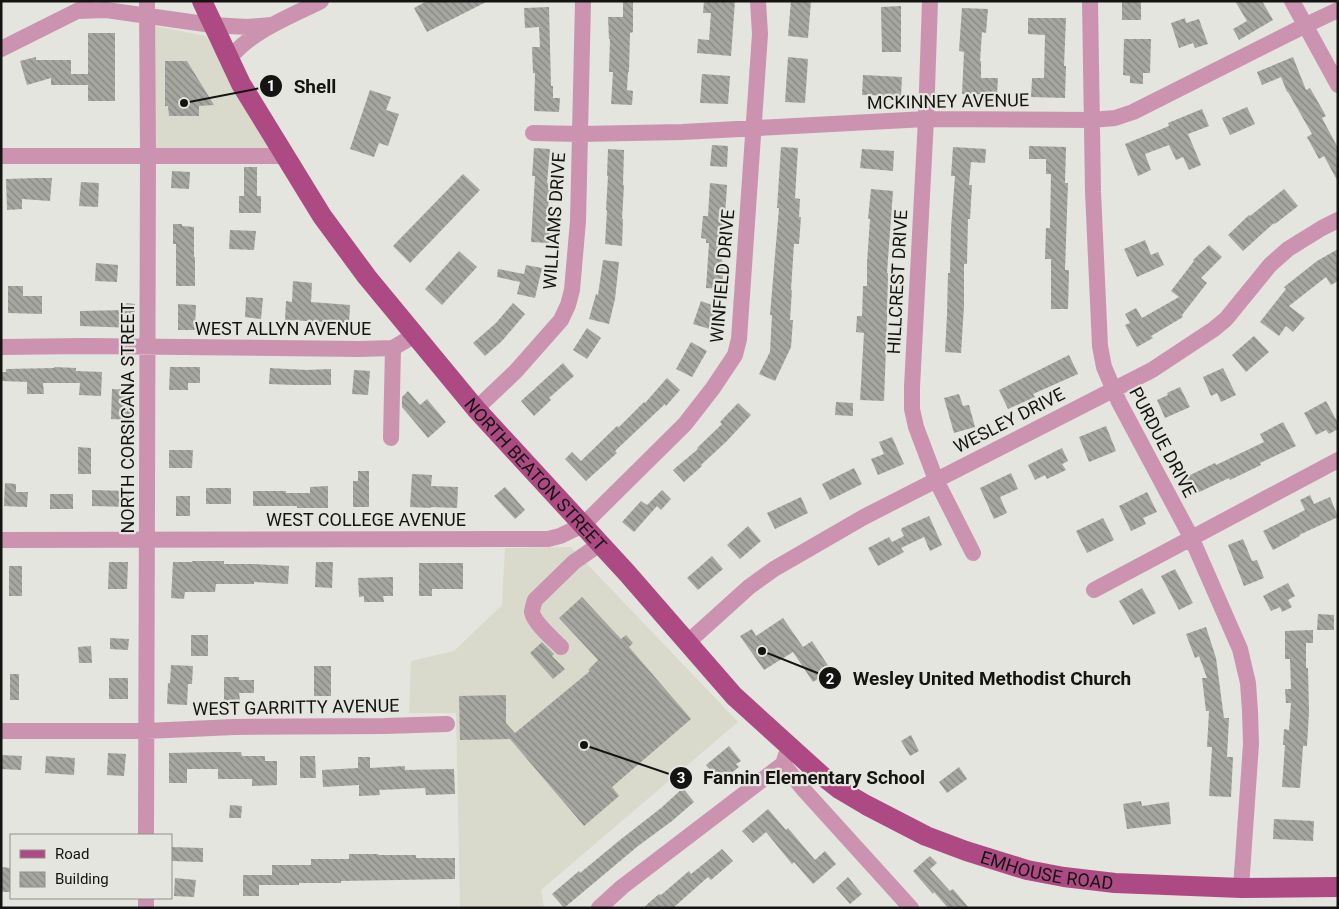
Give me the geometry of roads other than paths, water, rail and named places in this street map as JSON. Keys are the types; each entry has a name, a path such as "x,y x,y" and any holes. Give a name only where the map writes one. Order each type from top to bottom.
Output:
{"main road":[{"name":"NORTH BEATON STREET","path":"202,1 241,84 284,156 322,216 367,277 476,409 583,525 786,755"},
{"name":"EMHOUSE ROAD","path":"786,755 820,774 839,789 866,805 926,836 1027,870 1064,877 1115,883 1241,888 1338,887"}],"street":[{"path":"1,49 97,1"},
{"path":"228,59 242,45 271,25 321,1"},
{"name":"WILLIAMS DRIVE","path":"476,409 516,370 561,320 572,290 578,221 583,1"},
{"name":"WINFIELD DRIVE","path":"583,525 685,424 713,388 735,354 739,339 760,34 758,1"},
{"name":"HILLCREST DRIVE","path":"930,1 912,409 916,427 936,480 973,553"},
{"name":"PURDUE DRIVE","path":"1090,1 1093,192 1100,346 1104,367 1119,402 1191,538 1240,649 1248,683 1251,744 1241,888"},
{"path":"1292,1 1338,84"},
{"path":"77,11 147,9 212,24 248,28 271,25"},
{"name":"NORTH CORSICANA STREET","path":"146,834 147,9"},
{"name":"MCKINNEY AVENUE","path":"533,133 682,132 926,119 1092,120 1116,118 1133,112 1338,10"},
{"path":"1,156 284,156"},
{"name":"WESLEY DRIVE","path":"688,644 748,587 774,569 864,517 1152,370 1226,319 1270,265 1288,249 1338,220"},
{"name":"WEST ALLYN AVENUE","path":"1,347 359,349 393,348 414,335"},
{"path":"391,438 393,348"},
{"path":"1094,590 1338,460"},
{"name":"WEST COLLEGE AVENUE","path":"1,540 548,539 560,536 583,525"},
{"path":"561,647 537,622 532,613 535,600 574,562 600,544"},
{"name":"WEST GARRITTY AVENUE","path":"1,732 146,731 447,724"},
{"path":"599,908 786,755"},
{"name":"NORTH BEATON STREET","path":"786,755 804,790 911,908"}],"place":[{"name":"Shell","path":"184,103"},
{"name":"Wesley United Methodist Church","path":"762,651"},
{"name":"Fannin Elementary School","path":"584,745"}]}
